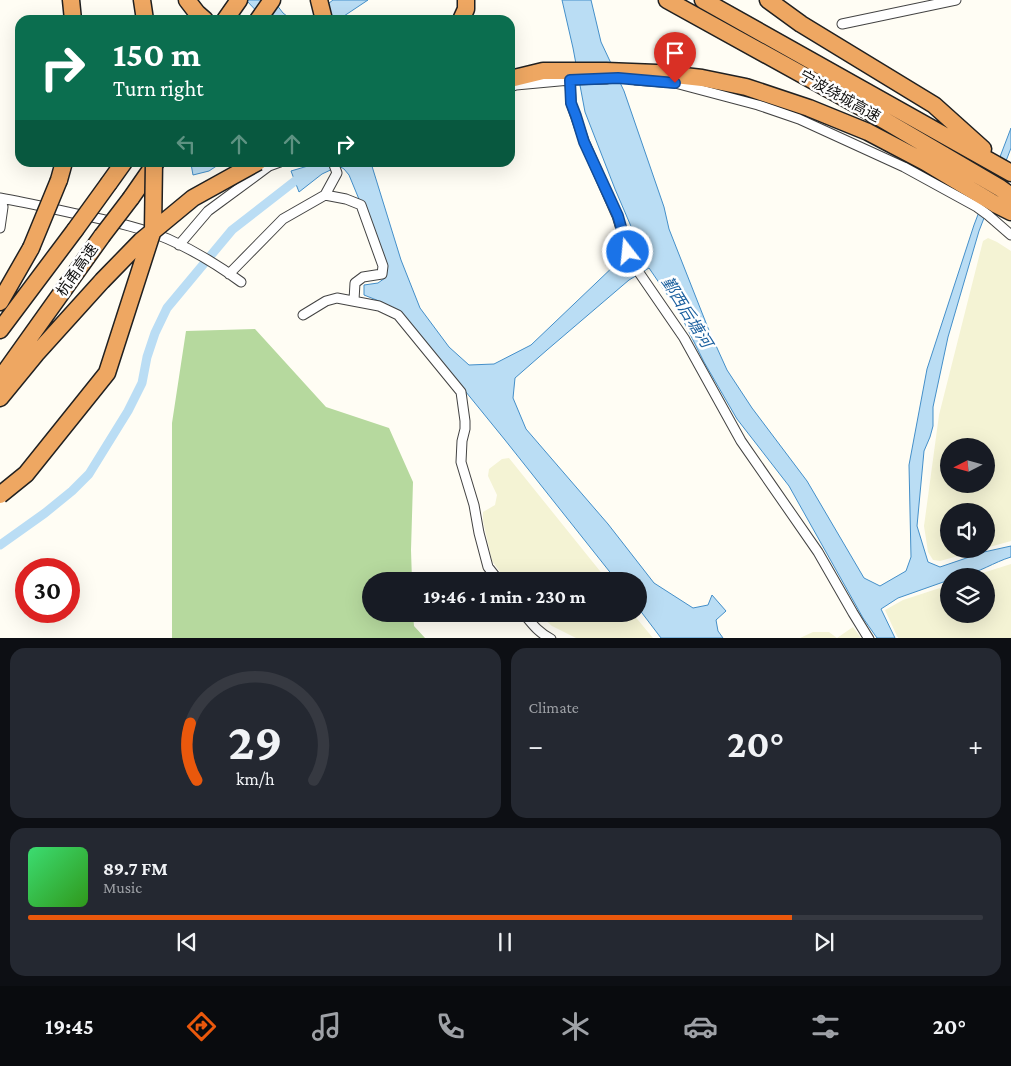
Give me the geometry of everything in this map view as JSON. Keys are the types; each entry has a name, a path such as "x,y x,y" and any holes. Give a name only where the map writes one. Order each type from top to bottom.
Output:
{"highway":[{"path":"71,0 72,15"},
{"path":"142,0 144,15"},
{"path":"187,0 199,15"},
{"path":"228,15 239,0"},
{"path":"262,15 272,0"},
{"path":"319,0 323,15"},
{"path":"463,15 466,9 466,0"},
{"name":"宁波绕城高速","path":"667,0 868,112 1005,192"},
{"name":"宁波绕城高速","path":"703,0 1009,172"},
{"path":"768,0 801,24 934,105 1009,172"},
{"path":"515,78 543,71 657,73 702,78 746,87 809,108 868,132 924,162 992,210 1011,212"},
{"path":"0,302 31,248 60,180 63,167"},
{"name":"杭甬高速","path":"0,330 120,167"},
{"name":"杭甬高速","path":"0,379 152,167"},
{"path":"0,495 26,474 107,373 153,230 155,167"},
{"path":"0,398 36,354 141,241 193,198 249,167"}],"street":[{"path":"842,24 956,0"},
{"path":"515,85 618,78 675,83 758,105 799,119 904,167 977,207 992,210 1011,235"},
{"path":"570,80 571,103 584,142 618,216 628,252 640,274 684,338 741,441 818,552 869,638"},
{"path":"179,245 208,211 268,167"},
{"path":"226,272 283,218 325,195 337,173 335,167"},
{"path":"325,195 346,199 361,205 382,266 382,274 363,277 355,283 354,300"},
{"path":"1,225 1,200 33,204 136,227 190,250 240,282"},
{"path":"303,315 326,301 337,298 379,306 398,315 461,392 465,422 461,462 474,505 488,567 492,572"},
{"path":"530,622 542,634 550,638"}],"green space":[{"path":"988,238 1011,251 1011,541 995,545 995,503 940,503 940,558 951,558 940,561 933,560 928,552 924,526 939,415 983,241"},
{"path":"255,329 326,407 389,428 413,482 412,572 362,572 362,622 414,622 414,626 425,638 172,638 172,423 186,331"},
{"path":"509,458 601,572 500,572 492,561 483,521 483,512 495,505 497,495 488,476 489,469 502,459"},
{"path":"1011,564 1011,638 898,638 885,610 903,600 940,588 940,623 995,623 995,569"},
{"path":"547,622 640,622 653,638 576,638"},
{"path":"853,627 861,638 837,638"},
{"path":"813,632 829,632 837,638 800,638"}],"water":[{"path":"246,0 273,0 286,15 260,15"},
{"path":"333,0 368,0 346,15 314,15"},
{"name":"鄞西后塘河","path":"562,0 591,0 601,42 624,91 664,207 669,229 708,328 727,370 752,408 807,481 864,578 880,586 906,571 911,557 909,465 927,369 974,225 1011,128 1011,148 979,231 948,337 933,407 933,426 924,451 917,526 928,562 940,567 966,558 995,558 995,550 1011,546 1011,557 985,568 940,568 940,583 898,598 881,609 895,638 877,638 863,618 789,486 737,419 704,362 679,312 649,268 629,280 515,378 513,398 526,429 608,524 645,572 610,572 418,333 398,312 364,295 364,285 378,283 385,278 382,255 349,175 341,167 372,167 401,260 420,308 449,347 469,365 494,364 531,345 632,250 636,238 585,112"},
{"path":"192,167 215,167 209,171 193,175"},
{"path":"304,167 337,167 322,174 299,192 291,171"},
{"path":"647,574 654,583 693,608 708,605 712,595 726,611 716,620 718,631 723,638 661,638 647,620"}],"waterway":[{"path":"0,545 45,513 89,474 128,411 142,383 147,357 155,333 167,308 232,230 304,174"}],"route":[{"path":"628,252 618,216 584,142 571,103 570,80 618,78 675,83"}]}
